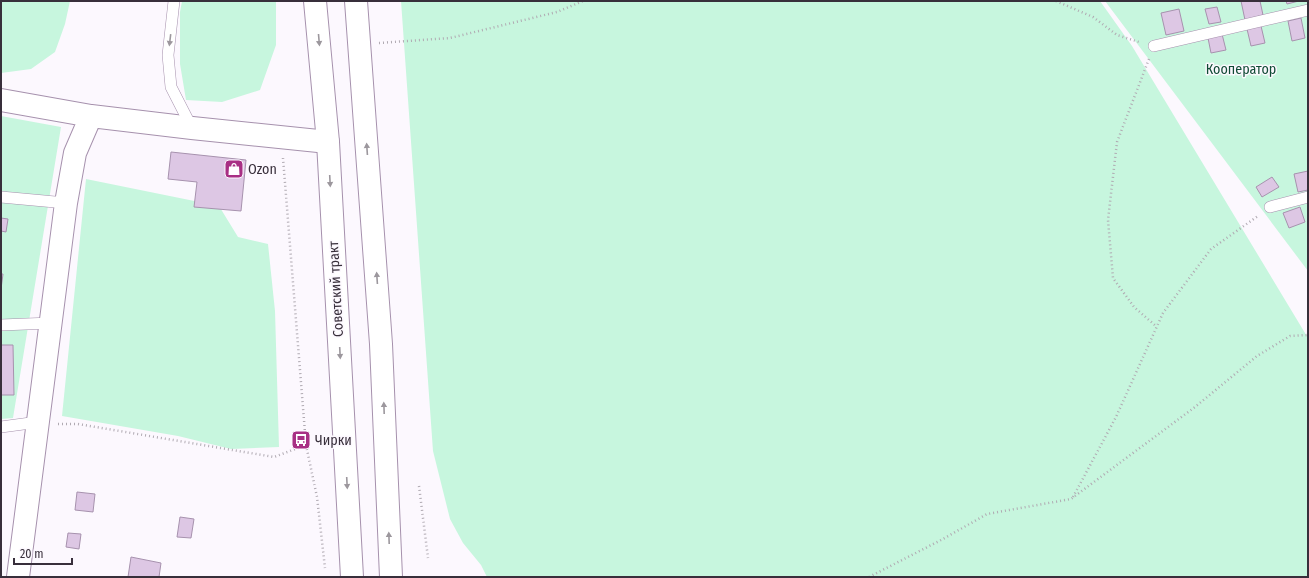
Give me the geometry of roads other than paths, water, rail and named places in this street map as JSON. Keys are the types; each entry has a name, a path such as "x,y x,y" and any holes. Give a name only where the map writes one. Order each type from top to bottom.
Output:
{"main road":[{"name":"Советский тракт","path":"315,1 328,142 352,577"},
{"path":"356,1 382,344 391,577"},
{"path":"1,100 91,116 328,142"},
{"path":"18,577 66,203 75,153 91,116"}],"lane":[{"path":"174,1 168,55 171,87 192,128"},
{"path":"1154,46 1308,10"},
{"path":"1,197 66,203"},
{"path":"1270,207 1308,197"},
{"path":"1,325 50,323"},
{"path":"1,427 38,422"}],"place":[{"name":"Ozon","path":"234,169"},
{"name":"Чирки","path":"301,440"}],"park label":[{"name":"Кооператор","path":"1241,69"}]}
